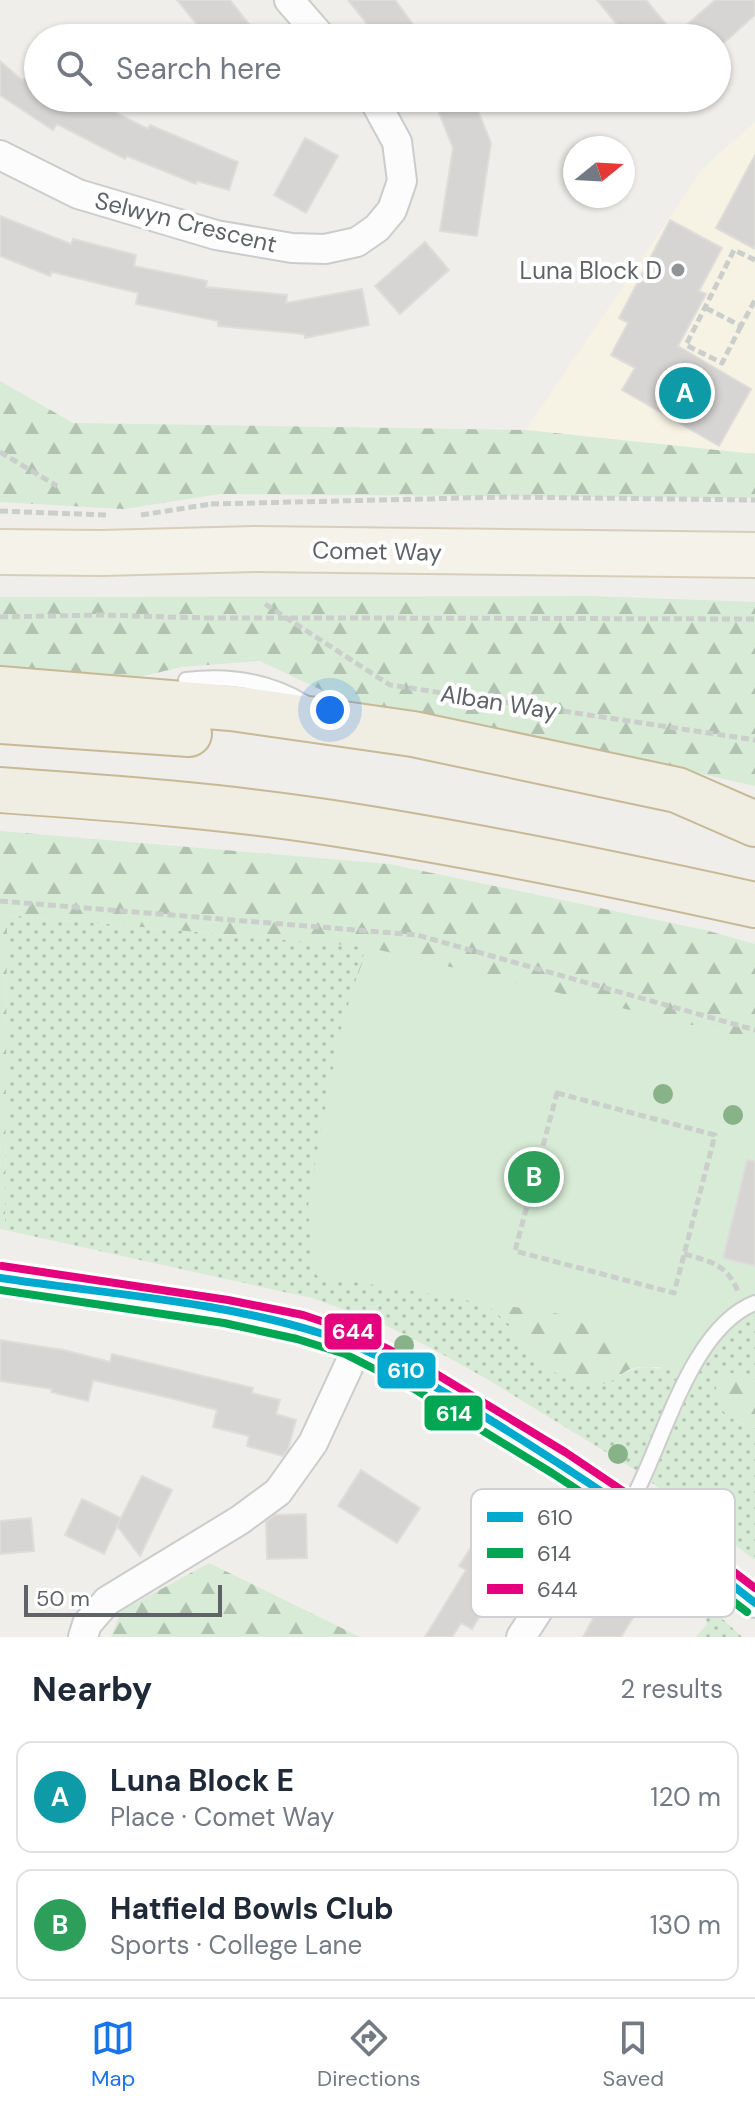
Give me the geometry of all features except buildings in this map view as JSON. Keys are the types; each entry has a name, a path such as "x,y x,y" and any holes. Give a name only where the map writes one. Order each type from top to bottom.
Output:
{"highway":[{"path":"0,689 231,708 413,734 677,790 755,825"},
{"path":"0,721 288,744 501,776 755,825"},
{"path":"0,790 104,797 329,822 562,862 755,905"}],"main road":[{"name":"Comet Way","path":"0,552 110,534 255,549 755,555"}],"street":[{"path":"289,0 310,24"},
{"name":"Selwyn Crescent","path":"0,155 78,194 216,235 292,248 325,249 357,242 377,228 392,210 402,181 397,142 381,112"},
{"path":"0,1278 189,1306 302,1327 357,1348 434,1386 597,1489"},
{"path":"83,1637 87,1624 107,1601 240,1520 278,1492 313,1443 357,1348"},
{"path":"735,1586 755,1603"},
{"path":"521,1637 536,1617"}],"lane":[{"path":"186,680 225,677 257,683 285,692 336,723"},
{"path":"636,1489 641,1485 699,1355 713,1336 749,1306"}],"path":[{"path":"755,260 734,250 686,345 722,363 755,300"},
{"path":"706,308 741,326"},
{"path":"0,452 57,486"},
{"path":"132,516 211,504 506,497 755,500"},
{"path":"0,511 50,513 110,534"},
{"name":"Alban Way","path":"265,604 390,685 755,740"},
{"path":"0,617 755,619"},
{"path":"0,901 417,935 755,1030"},
{"path":"557,1093 715,1135 684,1254 674,1293 515,1251 557,1093"},
{"path":"684,1254 715,1262 726,1269 749,1306"}],"shaded area":[{"path":"755,122 755,454 526,430 704,167"}],"green space":[{"path":"0,381 73,423 526,430 755,454 755,498 220,494 124,509 0,502"},
{"path":"591,596 755,602 755,786 538,737 353,705 260,661 181,667 119,682 0,677 0,597"},
{"path":"0,831 389,864 705,930 755,944 755,1040 693,1025 672,1361 667,1367 628,1370 610,1382 595,1386 578,1385 543,1366 522,1346 509,1324 492,1309 439,1290 312,1255 308,1208 318,1147 340,1032 366,947 7,915 5,1230 0,1229"},
{"path":"7,915 367,947 340,1032 318,1147 439,1290 492,1309 509,1324 522,1346 610,1382 634,1370 646,1367 660,1369 755,1040 755,1128 682,1373 640,1473 487,1379 379,1322 312,1298 5,1230"},
{"path":"367,947 755,1040 755,1316 742,1321 692,1380 566,1315 317,1276 308,1208 340,1032"},
{"path":"755,1316 755,1380 740,1373 737,1422 755,1428 755,1560 735,1545 735,1489 660,1489 651,1482 692,1380 702,1363 742,1320"},
{"path":"726,1373 740,1373 755,1380 755,1428 731,1418 721,1408 716,1383"},
{"path":"209,1563 360,1637 111,1637 121,1611"},
{"path":"706,1617 720,1617 742,1637 696,1637 707,1624"}],"transit line":[{"name":"644","path":"2,1266 228,1300 303,1315 354,1332 428,1369 620,1489"},
{"name":"610","path":"0,1278 204,1306 284,1323 346,1342 433,1386 597,1489"},
{"name":"614","path":"0,1290 224,1323 297,1339 345,1354 416,1390 576,1489"},
{"name":"644","path":"735,1573 755,1588"},
{"name":"610","path":"735,1588 755,1603"},
{"name":"614","path":"735,1603 747,1612"}],"place":[{"name":"Luna Block D","path":"678,270"},
{"name":"Luna Block E","path":"685,393"},
{"name":"Hatfield Bowls Club","path":"534,1177"}]}
